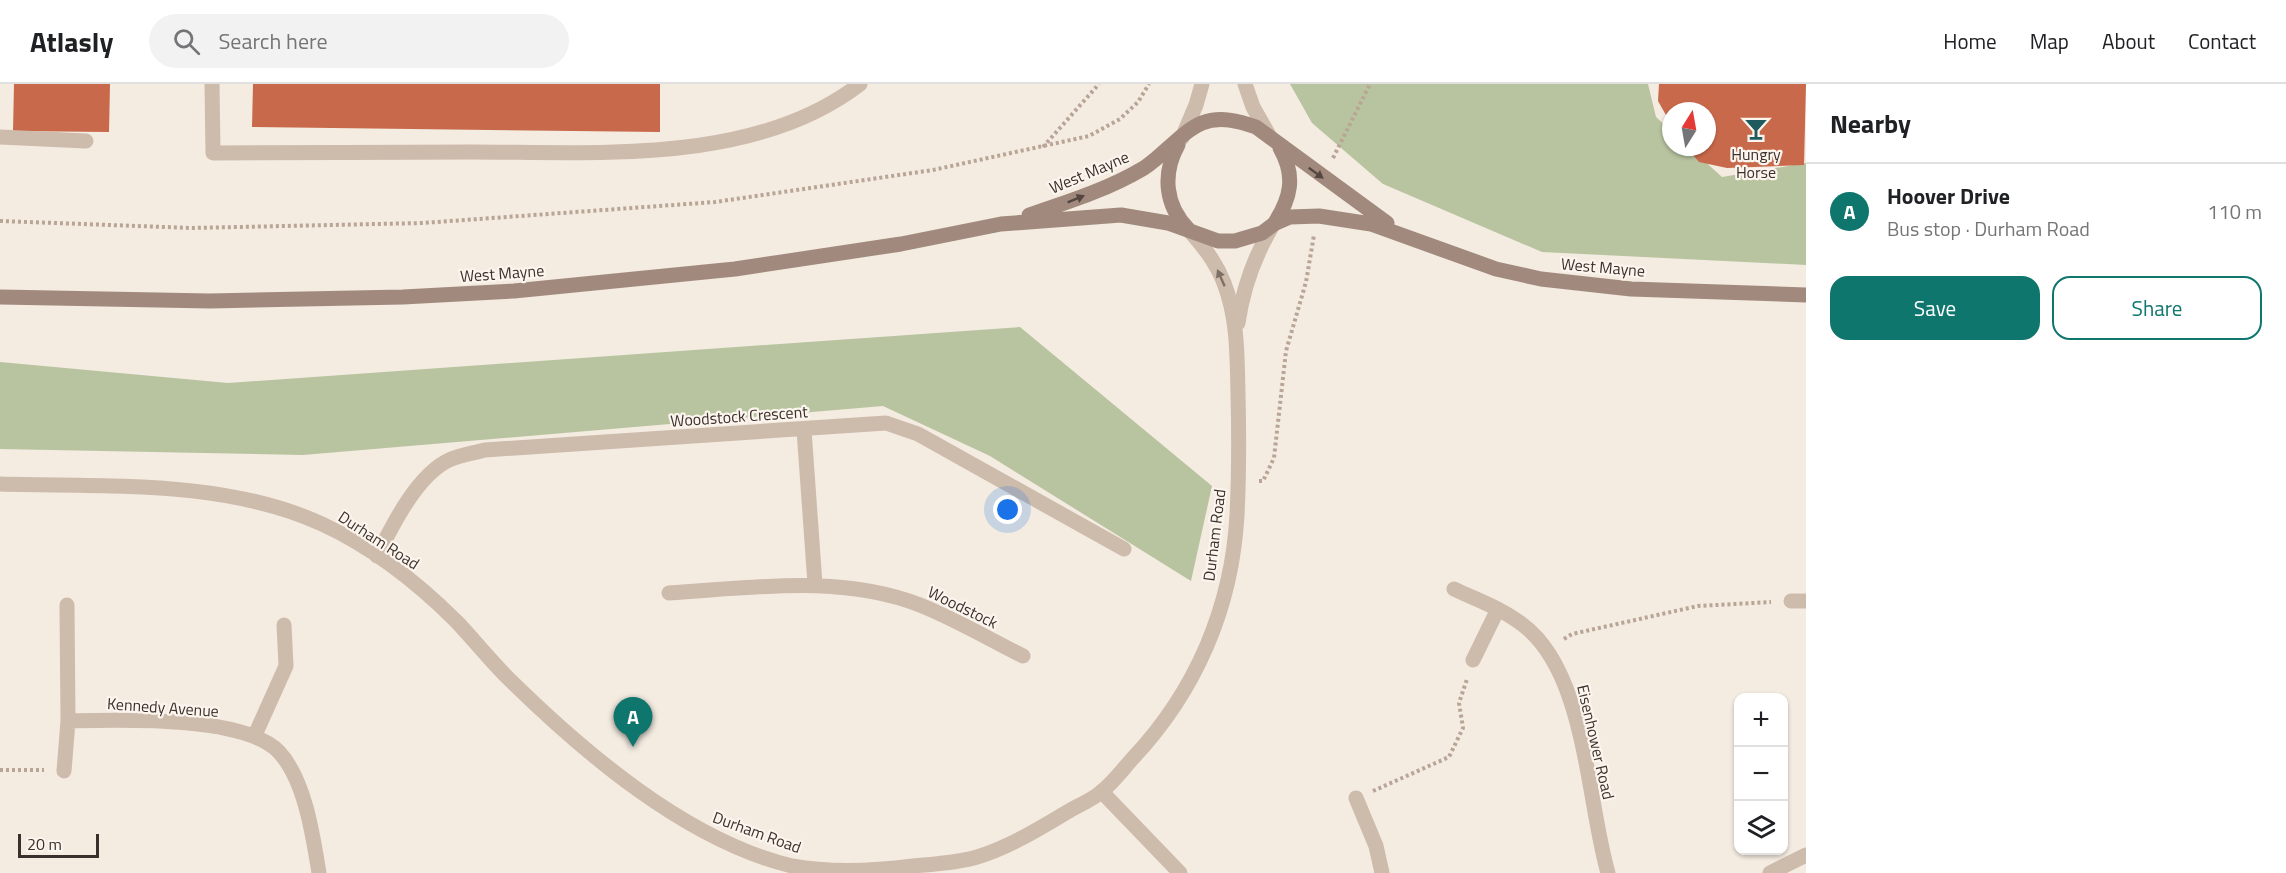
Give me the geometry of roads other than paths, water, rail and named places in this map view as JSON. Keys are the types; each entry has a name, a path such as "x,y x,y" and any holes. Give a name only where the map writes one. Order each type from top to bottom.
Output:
{"main road":[{"name":"West Mayne","path":"0,297 210,301 514,291 735,269 901,244 1001,224 1073,201 1115,183 1143,168 1204,122 1221,119 1239,120 1256,127 1356,203 1405,234"},
{"name":"West Mayne","path":"1270,137 1288,163 1291,179 1285,208 1274,224"},
{"path":"1182,138 1172,156 1168,174 1168,193 1171,207 1188,229"},
{"name":"West Mayne","path":"1001,224 1121,215 1147,218 1188,229 1218,241 1235,242 1262,233 1274,224 1290,217 1319,216 1371,224 1405,234 1496,269 1551,280 1631,289 1806,295"}],"street":[{"path":"212,84 213,153 225,153 650,152 729,139 787,123 840,99 860,84"},
{"path":"1182,138 1202,84"},
{"path":"1245,84 1253,107 1270,137"},
{"path":"0,137 86,141"},
{"name":"Durham Road","path":"1236,335 1247,282 1274,224"},
{"name":"Durham Road","path":"0,484 148,488 254,501 323,524 377,556 410,580 456,621 508,678 592,752 676,817 714,838 790,869 884,870 977,857 1027,836 1102,792 1171,714 1204,657 1220,613 1232,568 1239,485 1236,335 1225,286 1213,260 1188,229"},
{"name":"Woodstock Crescent","path":"377,556 391,528 424,479 448,460 485,450 886,423 918,434 1124,549"},
{"path":"804,430 815,584"},
{"name":"Woodstock","path":"669,593 815,584 854,589 919,605 1023,656"},
{"name":"Eisenhower Road","path":"1454,588 1498,609 1525,626 1549,650 1569,692 1608,873"},
{"path":"64,771 68,721 67,605"},
{"path":"1473,660 1498,609"},
{"path":"255,735 286,666 284,624"},
{"name":"Kennedy Avenue","path":"68,721 205,725 255,735 279,752 291,772 303,799 319,873"},
{"path":"1102,792 1180,873"},
{"path":"1356,798 1376,846 1382,873"},
{"path":"1770,873 1806,855"}],"place":[{"name":"Hungry Horse","path":"1756,129"},
{"name":"Hoover Drive","path":"633,747"}]}
